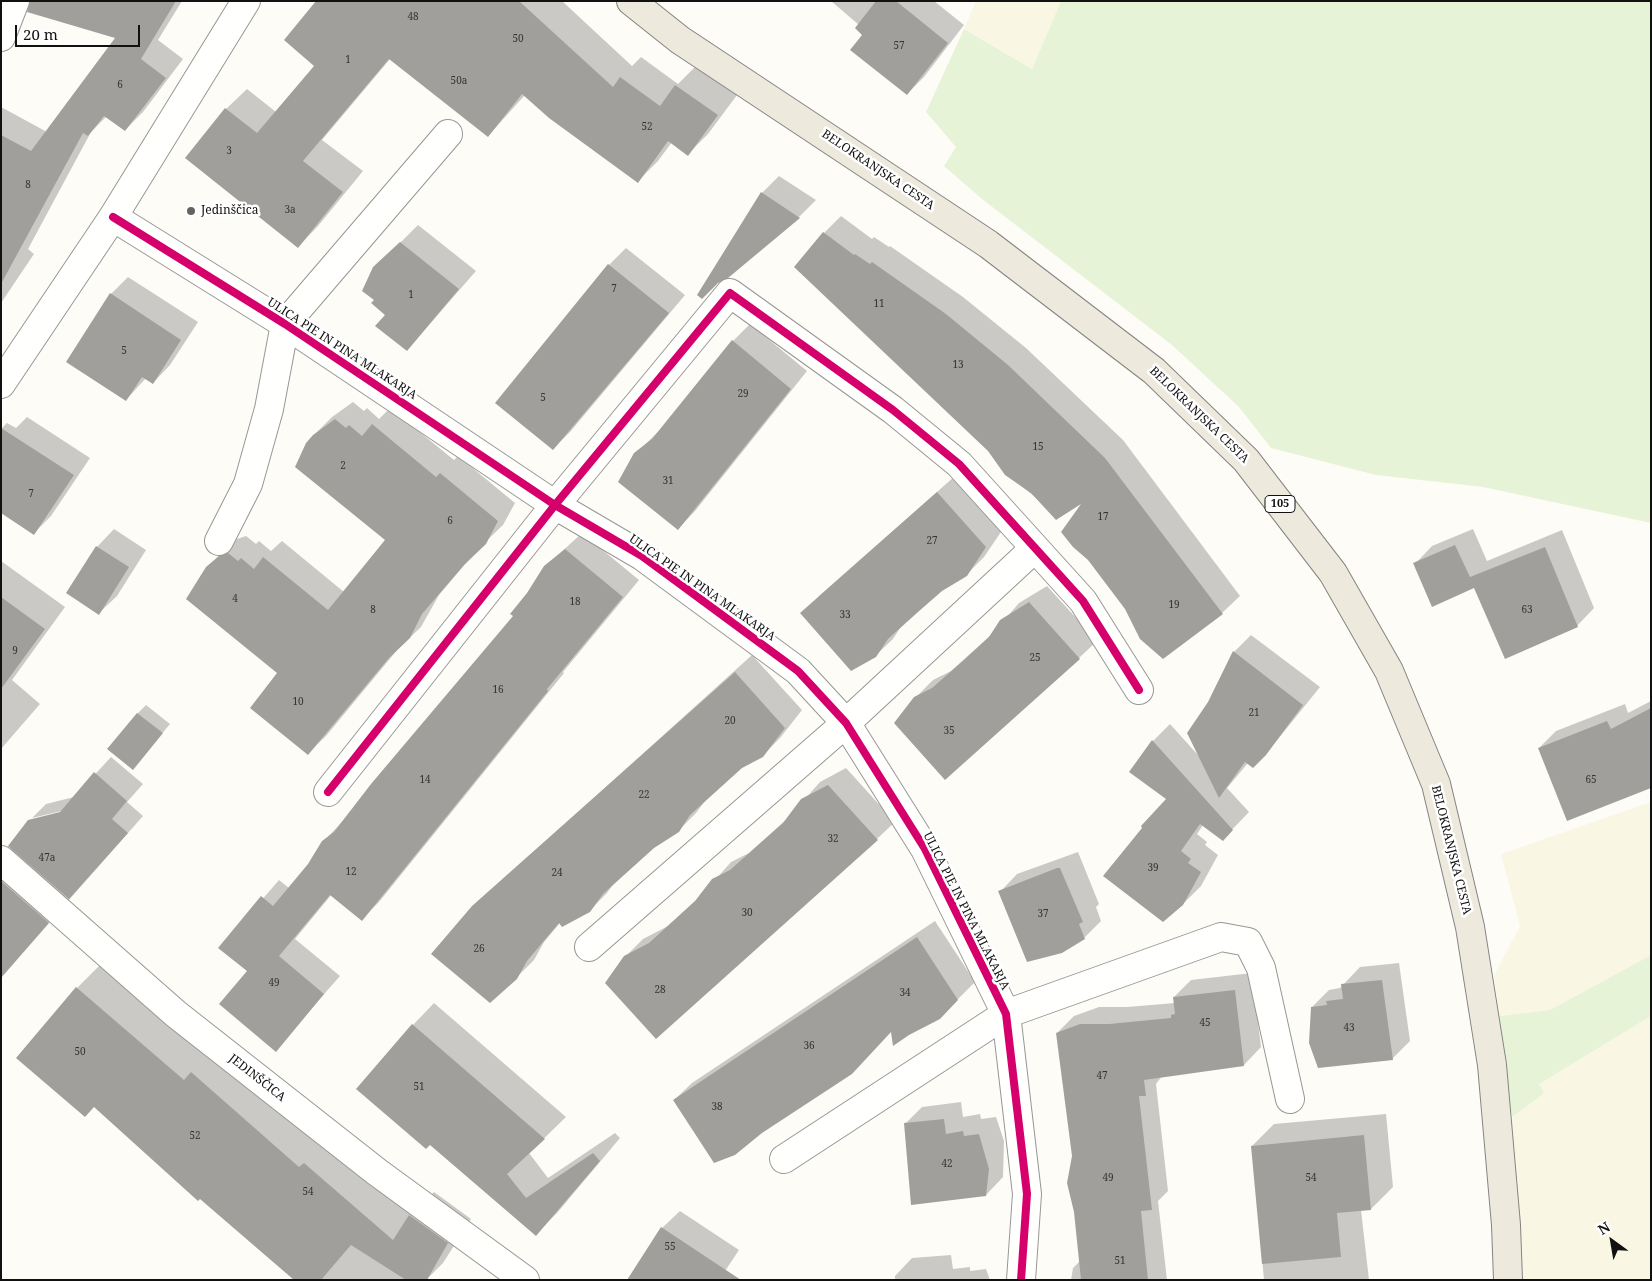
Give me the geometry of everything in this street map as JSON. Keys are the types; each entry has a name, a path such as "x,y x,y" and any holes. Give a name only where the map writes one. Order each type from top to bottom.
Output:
{"main road":[{"name":"BELOKRANJSKA CESTA","path":"631,1 680,40 988,244 1154,371 1246,460 1334,573 1388,671 1436,784 1470,927 1492,1066 1506,1225 1508,1280"}],"street":[{"path":"1,37 15,1"},
{"path":"1,384 112,217 246,1"},
{"path":"219,541 248,484 269,409 285,324 448,134"},
{"name":"ULICA PIE IN PINA MLAKARJA","path":"112,217 285,324 555,505 642,556 798,671 846,723 925,850 1006,1014 1027,1194 1021,1280"},
{"path":"328,792 555,505 730,293 893,410 959,464 1083,601 1139,690"},
{"path":"589,948 846,723 1035,548"},
{"name":"JEDINŠČICA","path":"1,860 176,1014 376,1172 525,1280"},
{"path":"784,1159 1006,1014 1221,937 1248,942 1261,968 1290,1099"}],"shaded area":[{"path":"976,1 1061,1 1032,69 964,29"},
{"path":"1651,802 1651,955 1550,1010 1499,1016 1494,975 1520,926 1501,854"},
{"path":"1651,1016 1651,1280 1523,1280 1510,1120 1543,1093 1538,1084"}],"green space":[{"path":"1061,1 1651,1 1651,523 1483,487 1376,475 1271,448 1239,407 1172,345 982,199 944,166 956,147 926,112 964,29 1032,69"},
{"path":"1651,955 1651,1016 1539,1084 1544,1093 1513,1117 1509,1108 1499,1016 1550,1010"}],"building":[{"path":"30,1 176,1 141,59 166,78 125,131 104,116 88,136 83,133 1,284 1,135 31,151 115,38 27,12"},
{"path":"316,1 519,1 613,87 620,77 660,106 675,85 718,115 688,156 668,141 638,183 549,118 522,94 488,137 389,59 303,161 343,192 298,248 185,158 225,108 257,133 314,66 284,40"},
{"path":"876,1 896,1 948,43 907,95 850,50 862,35 855,28"},
{"path":"761,192 800,218 728,278 718,283 702,299 697,295"},
{"path":"823,232 854,255 870,264 872,262 946,314 1008,365 1105,458 1223,614 1163,659 1140,639 1125,609 1088,560 1073,547 1061,532 1081,504 1056,520 1031,493 1005,475 988,451 794,267"},
{"path":"400,242 459,289 407,351 375,326 385,315 371,303 374,300 362,291 373,267"},
{"path":"608,264 669,313 553,450 495,403"},
{"path":"110,293 181,340 153,384 142,377 126,401 66,362"},
{"path":"732,340 791,389 678,530 618,482 634,453 652,439"},
{"path":"335,419 346,428 349,425 362,436 372,424 436,477 440,473 498,521 486,544 464,565 422,614 410,638 389,658 308,755 250,708 277,673 186,599 206,567 219,556 228,553 238,561 241,558 254,569 263,557 328,610 385,540 295,467 306,443 313,435"},
{"path":"1,428 74,475 34,535 1,513"},
{"path":"937,492 986,547 967,576 942,591 918,612 888,639 876,657 851,671 800,613"},
{"path":"1455,545 1470,577 1545,547 1578,627 1505,659 1474,588 1432,607 1413,563"},
{"path":"96,546 129,567 99,615 66,593"},
{"path":"565,549 623,597 362,921 330,895 279,956 324,994 276,1052 219,1004 247,971 218,948 261,896 273,906 308,864 322,841 334,832 371,784 513,616 510,614 527,593 544,566"},
{"path":"1,597 45,629 1,689"},
{"path":"1029,602 1080,659 945,780 894,723 914,697 932,688 964,660 989,637 1000,620"},
{"path":"1233,651 1303,705 1266,755 1253,768 1245,762 1219,798 1187,733 1208,702"},
{"path":"735,672 785,728 763,757 742,768 690,815 679,832 654,848 603,894 590,912 562,927 559,923 527,961 517,979 490,1003 431,954 472,906"},
{"path":"1651,708 1651,788 1567,821 1538,748 1607,721 1611,729"},
{"path":"137,713 163,733 133,770 107,749"},
{"path":"1152,740 1233,830 1223,841 1200,824 1181,851 1191,859 1188,863 1201,872 1183,905 1163,922 1103,876 1142,828 1141,826 1166,799 1129,772"},
{"path":"94,772 127,801 112,819 128,833 69,899 8,846 28,820 60,812"},
{"path":"828,785 878,840 656,1039 605,983 624,956 649,943 695,901 712,879 730,870 783,823 801,799"},
{"path":"1060,868 1083,922 1079,924 1085,939 1062,953 1027,962 998,891"},
{"path":"1,881 49,923 1,978"},
{"path":"917,937 958,1000 940,1019 909,1035 893,1046 891,1032 852,1074 762,1133 735,1155 714,1163 673,1100"},
{"path":"1382,980 1393,1060 1318,1068 1309,1043 1311,1007 1327,1005 1326,1001 1343,999 1341,984"},
{"path":"76,987 184,1080 191,1072 299,1167 304,1163 393,1240 409,1215 448,1243 427,1280 406,1280 351,1245 321,1280 294,1280 200,1199 198,1201 94,1107 85,1117 16,1058"},
{"path":"1235,990 1244,1066 1144,1080 1146,1096 1139,1096 1152,1210 1141,1211 1148,1280 1081,1280 1074,1212 1067,1183 1072,1156 1056,1033 1080,1024 1109,1024 1171,1018 1171,1015 1175,1014 1173,997"},
{"path":"412,1024 545,1139 507,1174 526,1198 593,1153 600,1161 536,1236 430,1145 426,1149 356,1089"},
{"path":"944,1119 946,1134 963,1131 964,1136 979,1134 989,1169 986,1196 911,1205 904,1123"},
{"path":"1364,1135 1371,1210 1337,1213 1341,1257 1262,1264 1251,1146"},
{"path":"661,1227 741,1280 627,1280"}],"cycle path":[{"path":"113,217 285,324 555,505 642,556 798,671 846,723 925,849 1006,1014 1027,1194 1021,1280"},
{"path":"328,792 555,505 730,293 893,410 959,464 1083,601 1139,690"}],"place":[{"name":"Jedinščica","path":"191,211"}]}
